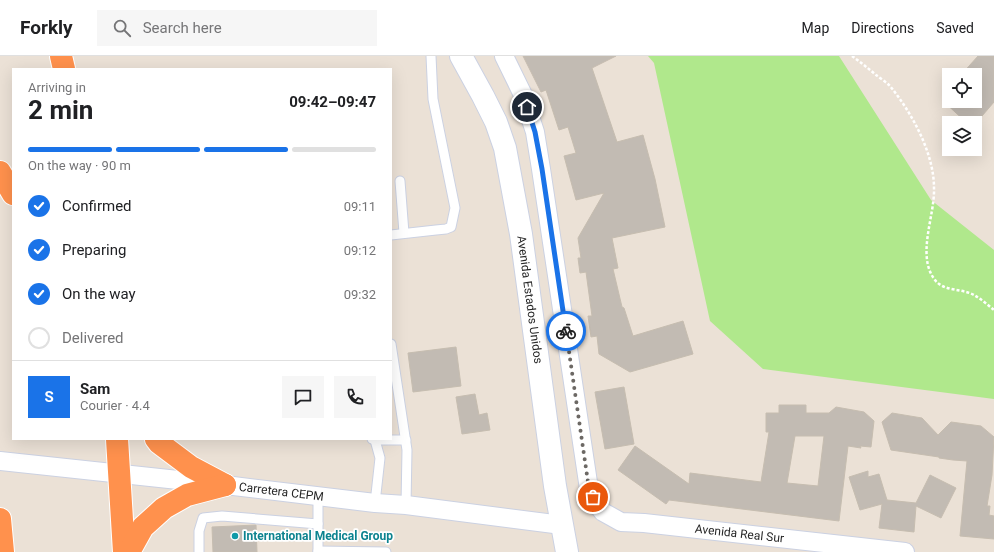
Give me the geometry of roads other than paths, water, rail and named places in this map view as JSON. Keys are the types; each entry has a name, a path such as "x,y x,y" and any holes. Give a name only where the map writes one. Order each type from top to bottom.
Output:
{"highway":[{"path":"61,56 64,68"},
{"path":"0,172 12,192"},
{"path":"117,440 124,552"},
{"path":"157,440 190,467 225,485"},
{"path":"130,552 143,527 164,508 186,495 225,485"}],"street":[{"name":"Avenida Estados Unidos","path":"461,56 496,122 505,148 521,234 554,478 567,552"},
{"name":"Avenida Real Sur","path":"504,56 523,95 535,132 589,489 603,512 621,522 644,523 905,552"},
{"name":"Carretera CEPM","path":"0,461 376,503 406,505 562,525"}],"lane":[{"path":"392,235 446,229 451,226 455,208 433,99 431,60 438,56"},
{"path":"400,181 404,233"},
{"path":"392,355 394,376 407,450 406,505"},
{"path":"376,503 380,458 373,440 406,440"},
{"path":"318,496 318,552 386,552"},
{"path":"199,552 198,531 203,518 222,516 318,524"}],"place":[{"name":"International Medical Group","path":"235,536"}]}
